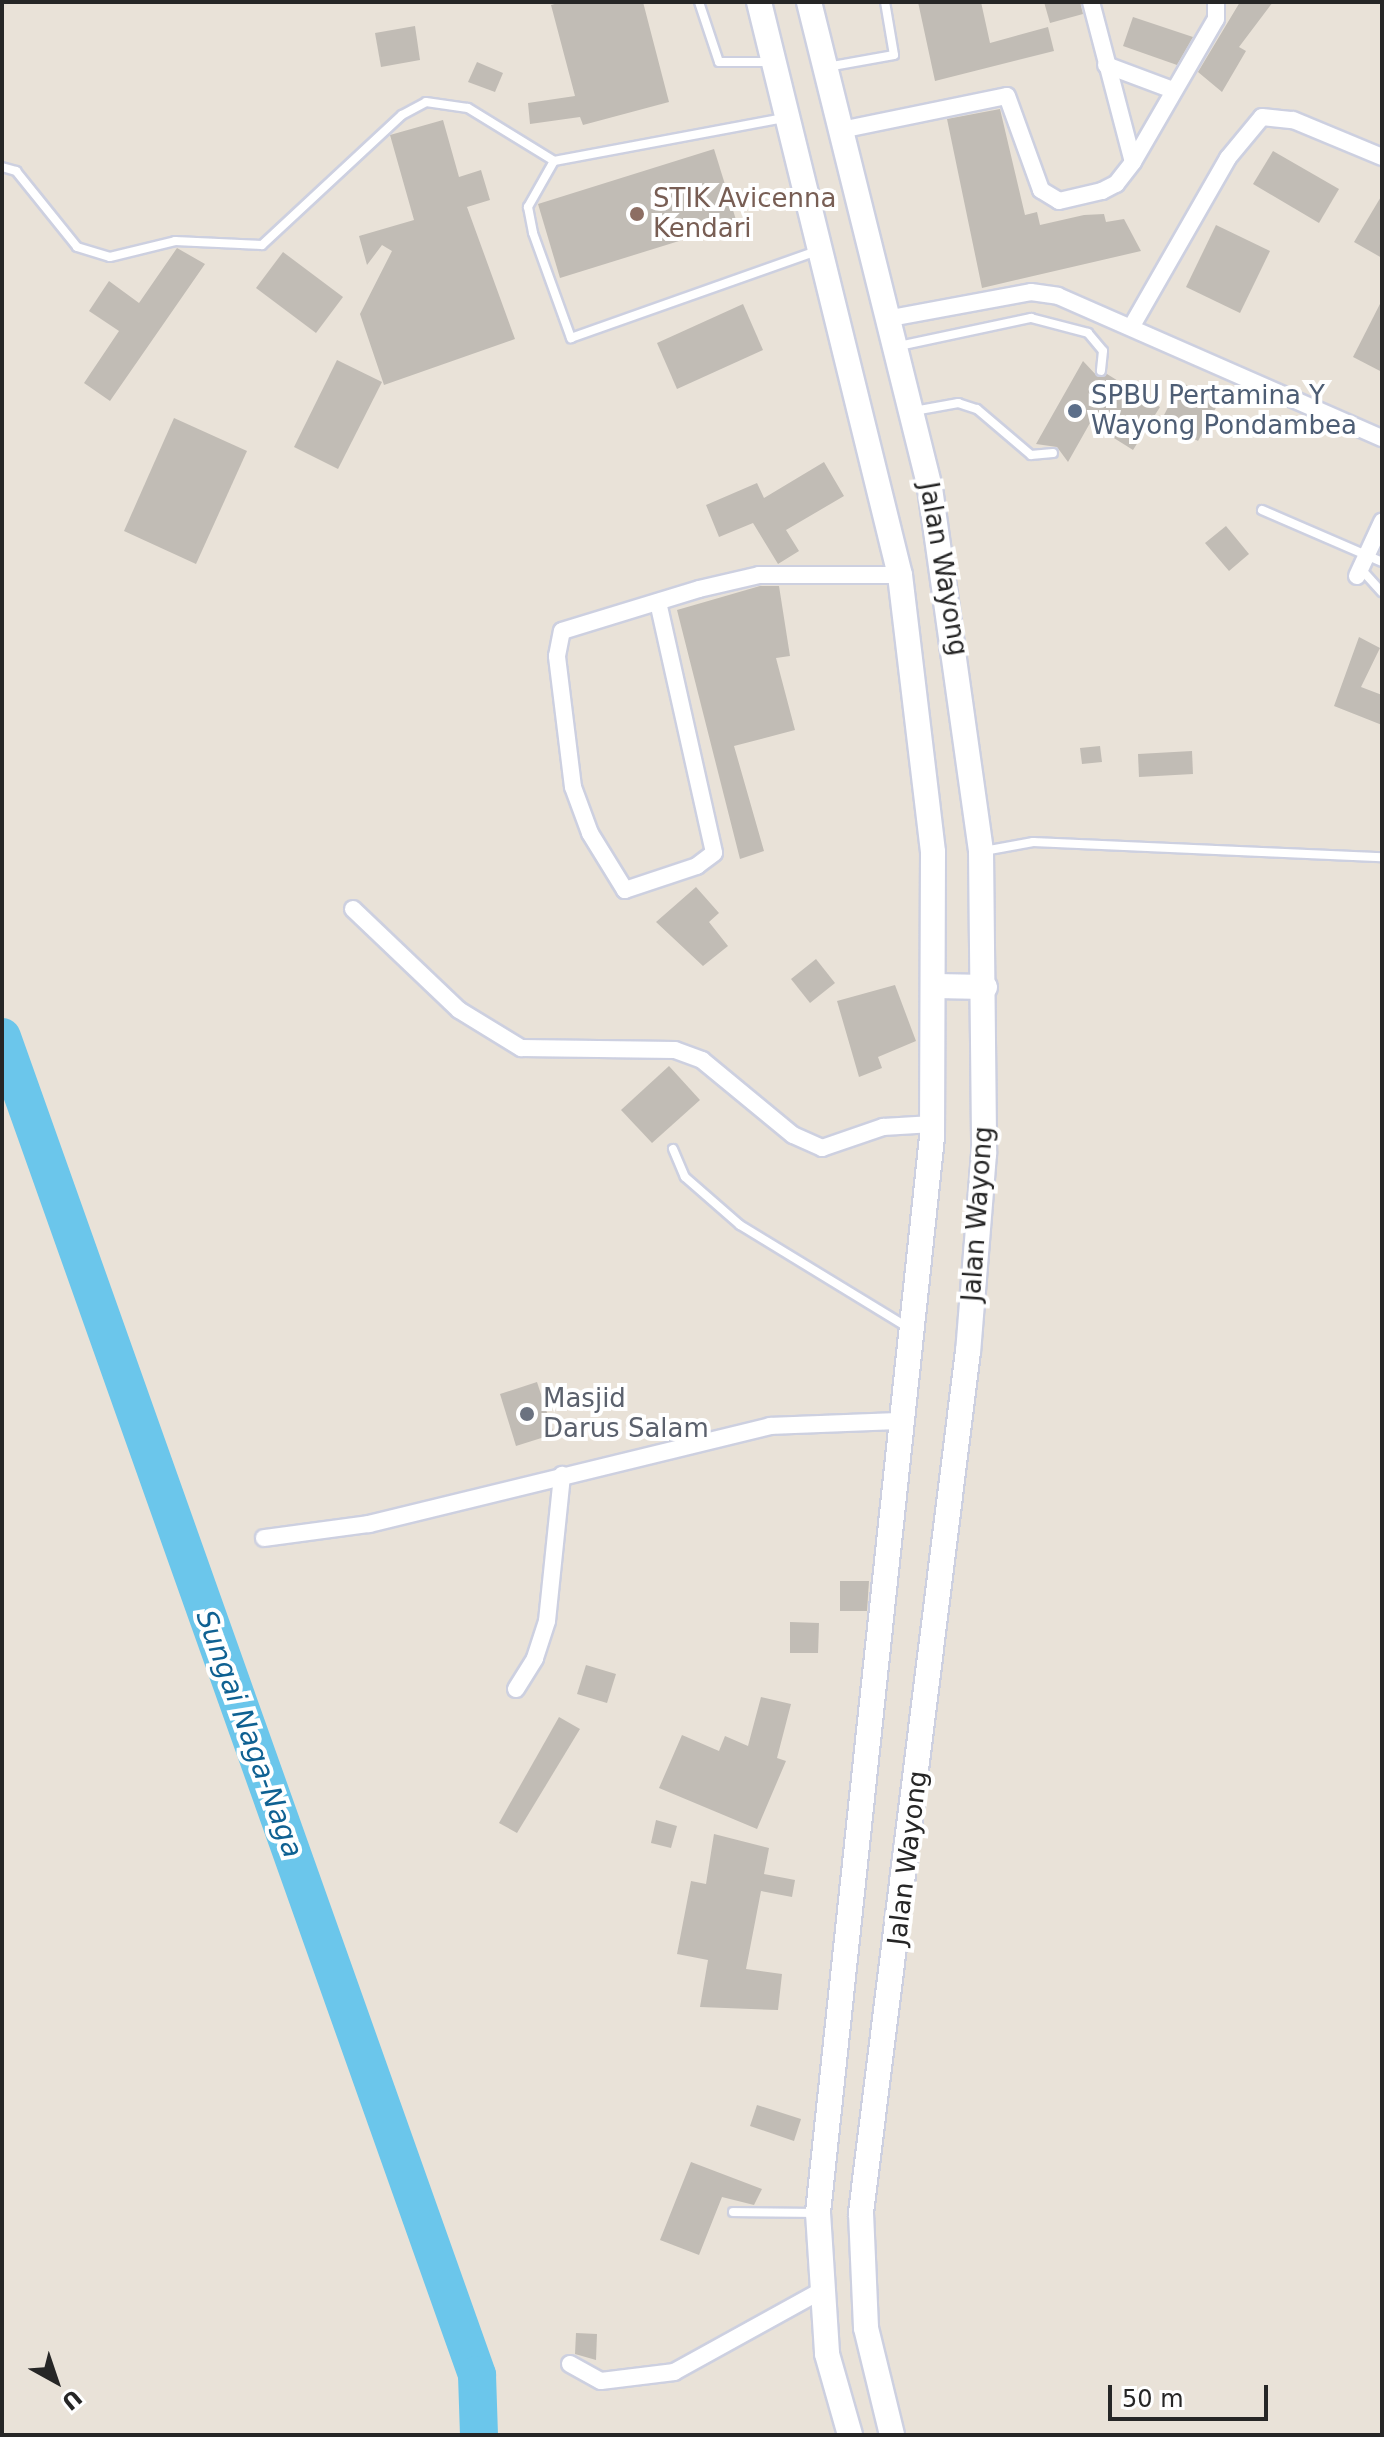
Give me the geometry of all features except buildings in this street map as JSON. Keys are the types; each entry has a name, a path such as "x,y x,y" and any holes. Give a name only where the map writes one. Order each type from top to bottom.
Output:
{"main road":[{"name":"Jalan Wayong","path":"759,2 791,116 819,250 900,575 926,768 936,986 933,1124 818,2213 819,2292 827,2354 850,2435"},
{"name":"Jalan Wayong","path":"809,2 913,411 959,665 981,851 985,987 984,1154 968,1351 861,2213 866,2328 892,2435"},
{"path":"936,986 985,987"}],"street":[{"path":"1091,2 1133,162"},
{"path":"841,130 997,94 1011,101 1034,182 1049,198 1102,191 1116,184 1133,162 1216,19 1216,2"},
{"path":"1106,65 1173,90"},
{"path":"1133,324 1228,158 1262,117 1293,120 1382,157"},
{"path":"891,318 1031,292 1133,324 1382,438"},
{"path":"1367,565 1382,522"},
{"path":"658,602 714,853 670,878 625,890 579,809 557,638 572,627 658,602 774,574 900,575"},
{"path":"353,909 459,1010 521,1048 675,1050 713,1067 793,1135 822,1148 883,1127 933,1124"},
{"path":"264,1538 369,1524 770,1426 903,1421"},
{"path":"516,1689 535,1658 547,1621 562,1475"},
{"path":"570,2364 601,2381 674,2372 819,2292"}],"lane":[{"path":"699,2 719,62 775,62"},
{"path":"825,67 894,55 885,2"},
{"path":"2,167 16,171 77,247 110,257 175,241 262,245 402,115 426,102 468,108 554,161 791,116"},
{"path":"554,161 528,207 564,334 571,338 819,250"},
{"path":"898,346 1031,318 1088,333 1103,351 1101,371"},
{"path":"913,411 958,403 977,409 1031,455 1053,453"},
{"path":"1262,510 1367,565 1382,592"},
{"path":"981,851 1033,842 1382,857"},
{"path":"673,1149 685,1177 740,1225 913,1330"},
{"path":"733,2212 818,2213"}],"waterway":[{"name":"Sungai Naga-Naga","path":"2,1037 477,2375 479,2435"}],"place":[{"name":"STIK Avicenna Kendari","path":"637,214"},
{"name":"SPBU Pertamina Y Wayong Pondambea","path":"1075,411"},
{"name":"Masjid Darus Salam","path":"527,1414"}]}
